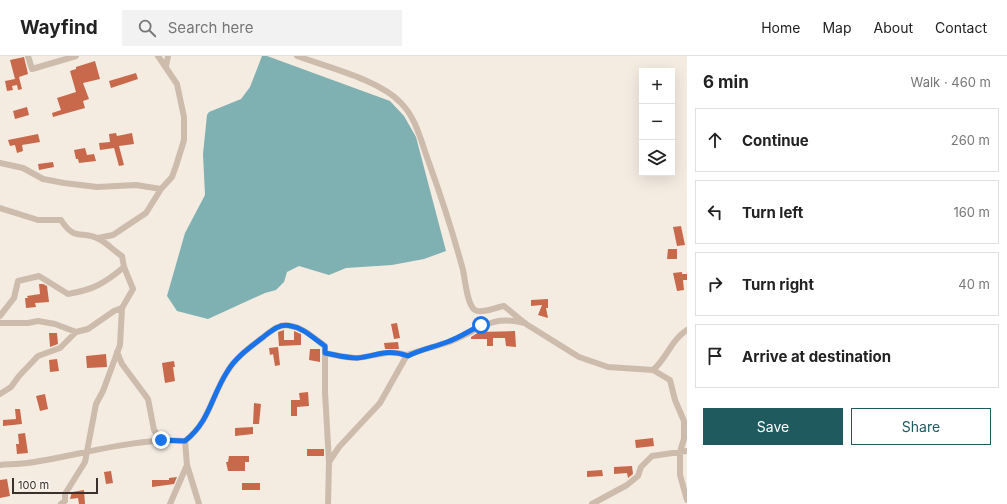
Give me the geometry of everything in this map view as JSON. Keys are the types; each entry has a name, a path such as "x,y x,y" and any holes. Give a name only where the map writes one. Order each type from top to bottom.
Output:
{"street":[{"path":"28,56 32,69 76,56"},
{"path":"0,208 38,220 60,220 75,235 98,238 112,235 146,213 161,189 172,177 184,140 184,117 177,84 158,56"},
{"path":"166,66 168,56"},
{"path":"297,56 380,87 401,102 409,112 419,133 439,190 460,261 469,302 474,310 479,312 504,306 526,324 579,357 608,366 653,370 670,380 675,400 684,422 684,439 680,452 680,475 687,502"},
{"path":"0,163 23,168 43,179 64,183 97,187 136,185 161,189"},
{"path":"61,504 65,501 65,494 83,466 88,451 92,417 96,404 103,391 120,346 122,308 133,289 124,266 122,256 98,238"},
{"path":"0,316 14,298 18,281 39,276 68,294 87,291 105,282 124,266"},
{"path":"0,394 11,387 38,356 60,348 76,332 88,328 114,311 122,308"},
{"path":"329,462 339,447 380,403 408,356 420,350 446,343 465,335 481,325 492,322 514,320 526,324"},
{"path":"0,323 28,323 38,321 54,324 76,332"},
{"path":"0,465 39,462 88,451 161,440 185,441 200,428 220,384 236,359 277,327 291,326 301,329 325,346 325,392 329,462 328,504"},
{"path":"653,370 661,363 676,338 687,330"},
{"path":"117,352 122,364 148,399 154,430 161,440"},
{"path":"325,353 346,358 358,358 383,352 398,352 408,356"},
{"path":"185,441 187,465 199,504"},
{"path":"592,504 638,476 641,467 652,456 687,451"},
{"path":"170,504 187,465"}],"water":[{"path":"262,56 267,56 390,101 404,116 416,137 446,251 424,259 392,265 346,268 329,275 299,266 287,272 284,282 276,290 265,293 208,319 177,311 167,296 185,233 205,195 203,154 207,115 209,112 241,99 250,87"}],"building":[{"path":"24,57 28,74 19,77 22,89 18,90 17,85 12,86 13,90 7,91 5,81 15,79 10,60"},
{"path":"95,61 100,79 83,83 89,99 83,101 85,108 53,117 52,113 61,110 57,98 76,92 70,71 76,69 76,67"},
{"path":"136,73 138,79 111,88 109,81"},
{"path":"27,107 29,115 15,119 13,111"},
{"path":"116,133 117,136 132,133 134,144 119,146 124,165 119,166 114,148 100,150 99,143 110,142 109,134"},
{"path":"38,134 40,142 22,145 23,151 17,153 15,145 10,146 8,140"},
{"path":"85,148 87,155 94,154 96,161 79,163 78,159 76,159 74,150"},
{"path":"53,162 54,167 39,170 38,164"},
{"path":"681,226 685,245 677,246 673,227"},
{"path":"668,249 677,249 677,259 667,259"},
{"path":"682,272 682,274 687,274 687,280 683,280 684,290 677,291 673,273"},
{"path":"39,284 47,286 49,302 35,303 36,307 26,308 25,298 28,298 27,296 40,294"},
{"path":"548,299 548,308 546,308 548,318 538,315 542,305 531,306 531,300"},
{"path":"397,323 400,338 394,339 391,324"},
{"path":"284,330 284,340 294,340 294,331 301,334 301,345 279,346 278,332"},
{"path":"515,331 516,347 506,346 505,338 493,338 493,346 487,346 487,339 471,339 471,337 479,332"},
{"path":"49,333 57,333 58,344 50,347"},
{"path":"398,342 399,349 385,349 384,343"},
{"path":"278,347 280,365 275,366 273,354 270,355 269,348"},
{"path":"310,349 320,349 320,362 309,360"},
{"path":"106,354 107,367 87,368 86,356"},
{"path":"57,359 59,371 50,372 49,360"},
{"path":"174,361 175,367 173,367 175,381 165,383 162,363"},
{"path":"308,392 309,406 297,407 297,416 291,416 291,400 300,400 299,393"},
{"path":"45,394 48,409 40,411 36,396"},
{"path":"254,403 261,404 259,424 253,424"},
{"path":"15,409 20,409 22,424 3,426 3,420 16,419"},
{"path":"253,427 253,434 235,436 235,428"},
{"path":"25,433 28,453 17,454 16,444 19,444 18,434"},
{"path":"653,438 654,446 636,448 635,440"},
{"path":"307,449 324,449 324,456 307,456"},
{"path":"229,456 249,456 249,462 245,462 245,471 228,471 226,462 228,462"},
{"path":"632,466 633,474 628,478 627,473 614,474 614,467"},
{"path":"602,470 603,476 587,477 587,471"},
{"path":"111,471 113,483 106,484 104,472"},
{"path":"177,477 174,484 152,487 152,480 169,480 169,478"},
{"path":"7,479 10,496 0,498 0,480"},
{"path":"242,483 260,483 260,490 242,490"},
{"path":"84,490 85,504 79,504 78,498 70,499 72,492"}],"route":[{"path":"161,440 185,441 200,428 215,398 220,384 236,359 277,327 283,325 301,329 325,346 325,353 346,358 358,358 383,352 398,352 408,356 420,350 446,343 465,335 481,325"}]}
